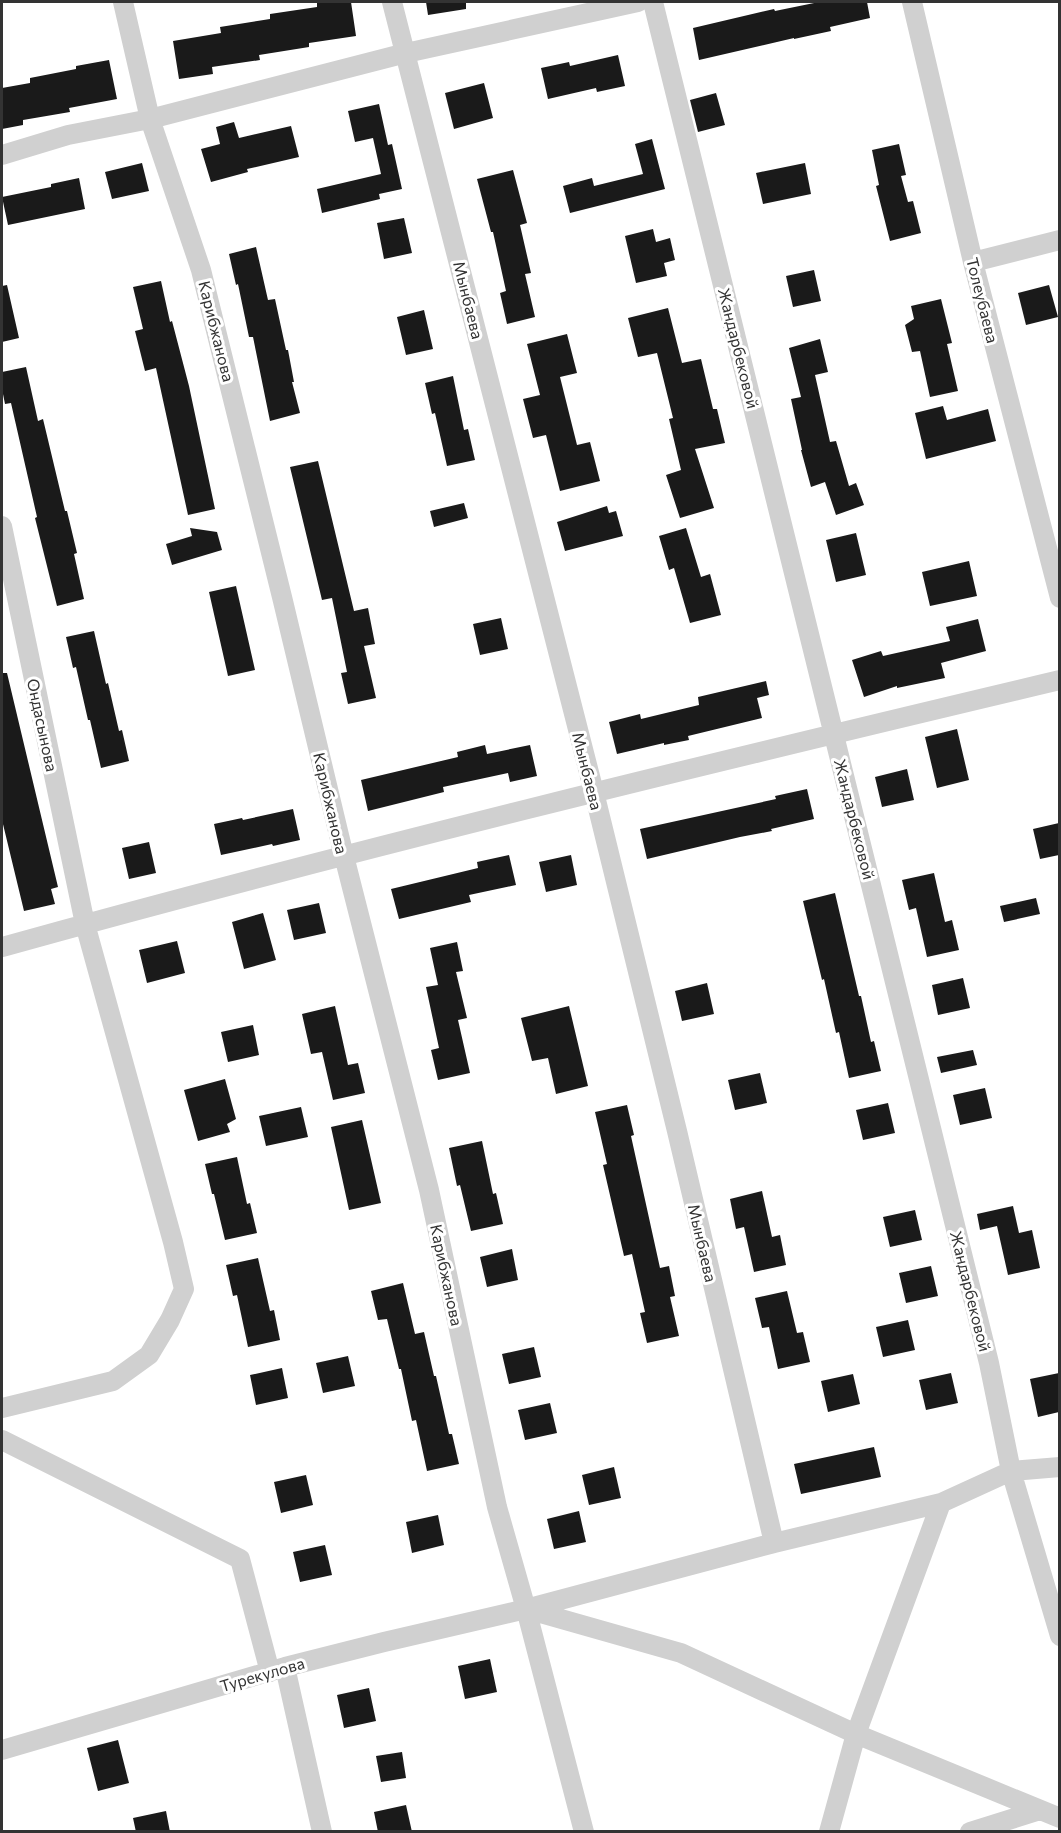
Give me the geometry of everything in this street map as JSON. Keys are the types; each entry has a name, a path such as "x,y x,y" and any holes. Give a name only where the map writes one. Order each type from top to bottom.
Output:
{"street":[{"name":"Карибжанова","path":"123,2 150,119 201,270 280,586 344,856 429,1190 496,1507 526,1609 584,1832"},
{"name":"Мынбаева","path":"392,2 594,792 774,1543"},
{"path":"2,155 68,135 150,119 406,53 638,2"},
{"name":"Жандарбековой","path":"653,2 989,1363 1011,1471 1059,1636"},
{"name":"Толеубаева","path":"912,2 974,262 1059,598"},
{"path":"974,262 1059,240"},
{"name":"Ондасынова","path":"2,526 85,924 184,1289 170,1320 149,1355 113,1381 2,1408"},
{"path":"2,947 594,792 1059,680"},
{"path":"2,1440 240,1559 277,1670 322,1832"},
{"name":"Турекулова","path":"2,1750 277,1670 526,1609 774,1543 941,1503 1011,1471 1059,1467"},
{"path":"829,1832 856,1734 941,1503"},
{"path":"526,1609 681,1653 856,1734 1059,1818"},
{"path":"970,1832 1040,1810"}],"building":[{"path":"351,2 356,36 309,43 309,47 259,55 260,60 212,67 213,74 179,79 173,41 221,33 220,27 270,19 270,14 317,7 317,3"},
{"path":"426,2 466,2 466,9 428,15"},
{"path":"819,2 867,2 870,18 830,27 831,31 699,60 693,28 774,9 775,11"},
{"path":"618,55 625,86 597,92 596,88 548,99 541,68 569,62 570,66"},
{"path":"109,60 117,99 69,108 70,112 23,120 23,125 2,129 2,88 30,83 30,78"},
{"path":"484,83 493,118 454,129 445,93"},
{"path":"716,93 725,125 698,132 690,100"},
{"path":"379,104 388,145 392,144 402,189 379,194 380,199 322,213 317,189 381,174 373,138 355,142 348,111"},
{"path":"234,122 239,138 291,126 299,157 247,169 248,172 211,182 201,149 220,144 216,127"},
{"path":"652,139 665,189 570,213 563,186 592,178 594,186 643,174 635,144"},
{"path":"899,144 906,175 901,176 908,202 913,201 921,233 890,241 876,186 879,185 872,150"},
{"path":"142,163 149,191 112,199 105,172"},
{"path":"805,163 811,194 763,204 756,173"},
{"path":"513,170 527,223 520,225 531,273 525,274 535,317 507,324 500,293 506,291 493,232 491,232 477,179"},
{"path":"79,178 85,209 8,225 2,197 51,187 51,184"},
{"path":"404,218 412,253 384,259 377,223"},
{"path":"653,229 656,242 670,238 675,260 664,263 667,276 636,283 625,236"},
{"path":"256,247 268,300 275,299 300,413 270,421 253,337 249,337 229,254"},
{"path":"814,270 821,301 793,307 786,276"},
{"path":"161,281 170,322 172,321 189,386 215,509 188,515 156,368 145,371 135,331 143,329 133,287"},
{"path":"7,285 19,338 2,342 2,286"},
{"path":"1049,285 1058,317 1026,325 1018,293"},
{"path":"941,299 952,343 947,344 958,391 930,397 920,351 912,352 905,325 914,319 911,306"},
{"path":"668,308 682,363 701,359 713,409 717,409 725,443 695,449 714,508 680,518 666,475 681,470 669,419 673,418 657,353 638,357 628,318"},
{"path":"424,310 433,349 406,355 397,317"},
{"path":"567,334 577,373 560,377 577,445 590,442 600,481 560,491 546,435 533,438 523,399 540,395 527,344"},
{"path":"820,339 828,372 815,375 830,442 836,441 849,486 856,483 864,505 836,515 825,482 811,487 791,399 801,397 789,348"},
{"path":"26,367 38,421 43,419 65,511 67,511 77,553 74,554 84,599 57,606 35,518 37,517 11,403 5,404 2,389 2,372"},
{"path":"453,376 464,430 468,429 475,460 447,466 435,413 432,414 425,383"},
{"path":"943,406 947,420 988,409 996,441 926,459 915,413"},
{"path":"318,461 354,611 368,608 375,644 364,646 376,698 348,704 341,673 347,672 332,598 322,600 290,467"},
{"path":"464,503 468,518 434,527 430,511"},
{"path":"607,506 609,513 616,511 623,536 565,551 557,522"},
{"path":"190,528 217,532 222,550 172,565 166,544 192,536"},
{"path":"686,528 701,577 710,574 721,615 690,623 674,568 669,570 659,536"},
{"path":"856,533 866,575 836,582 826,540"},
{"path":"969,561 977,596 930,606 922,572"},
{"path":"236,586 255,670 228,676 209,592"},
{"path":"501,618 508,649 480,655 473,624"},
{"path":"978,619 986,651 941,663 945,678 897,688 897,686 864,697 852,660 881,651 883,656 950,641 946,627"},
{"path":"94,631 106,684 108,683 119,731 122,730 129,761 101,768 76,667 73,668 66,637"},
{"path":"2,673 7,673 58,887 51,889 55,904 24,911 2,820"},
{"path":"766,681 769,695 757,698 762,718 688,736 689,740 664,745 664,743 617,754 609,722 640,714 641,719 699,705 698,697"},
{"path":"957,729 969,780 937,788 925,737"},
{"path":"485,745 487,754 530,745 537,776 510,782 508,773 443,787 444,792 368,811 361,780 458,757 457,752"},
{"path":"907,769 914,800 882,807 875,777"},
{"path":"807,789 814,819 771,829 772,831 647,859 640,829 776,799 775,796"},
{"path":"293,809 300,840 221,855 214,824"},
{"path":"1059,823 1059,855 1040,859 1033,829"},
{"path":"149,842 156,873 129,879 122,848"},
{"path":"509,855 516,885 469,895 471,902 399,919 391,889 478,868 477,862"},
{"path":"571,855 577,885 546,892 539,862"},
{"path":"934,873 945,922 952,920 959,950 927,957 916,908 909,910 902,880"},
{"path":"835,893 859,996 861,996 871,1042 874,1041 881,1071 849,1078 839,1032 836,1033 803,901"},
{"path":"1036,898 1040,914 1004,922 1000,906"},
{"path":"319,903 326,933 294,940 287,910"},
{"path":"263,913 276,960 244,969 232,922"},
{"path":"177,941 185,973 147,983 139,950"},
{"path":"457,942 463,971 456,972 467,1018 458,1020 470,1073 438,1080 431,1050 439,1048 426,987 438,985 430,948"},
{"path":"963,978 970,1008 938,1015 932,985"},
{"path":"707,983 714,1014 682,1021 675,991"},
{"path":"335,1006 348,1065 358,1063 365,1093 333,1100 322,1052 311,1054 302,1014"},
{"path":"569,1006 588,1086 556,1094 548,1058 532,1061 521,1018"},
{"path":"253,1025 259,1055 228,1062 221,1032"},
{"path":"973,1050 977,1065 941,1073 937,1057"},
{"path":"760,1073 767,1103 735,1110 728,1080"},
{"path":"225,1079 236,1119 227,1124 230,1132 198,1141 184,1090"},
{"path":"985,1088 992,1118 960,1125 953,1095"},
{"path":"888,1103 895,1133 863,1140 856,1110"},
{"path":"627,1105 634,1135 631,1136 660,1268 669,1266 675,1296 670,1297 679,1336 647,1343 640,1313 645,1312 632,1254 624,1256 603,1165 607,1164 595,1112"},
{"path":"301,1107 308,1137 266,1146 259,1116"},
{"path":"362,1120 381,1203 349,1210 331,1127"},
{"path":"482,1141 493,1194 496,1193 503,1224 471,1231 460,1185 457,1186 449,1148"},
{"path":"237,1157 247,1204 250,1203 257,1233 225,1240 205,1164"},
{"path":"762,1191 772,1237 780,1235 786,1265 754,1272 744,1227 736,1229 730,1199"},
{"path":"1013,1206 1019,1233 1032,1230 1040,1268 1008,1275 997,1226 980,1230 977,1214"},
{"path":"915,1210 922,1240 890,1247 883,1217"},
{"path":"512,1249 518,1280 487,1287 480,1257"},
{"path":"258,1258 270,1311 274,1310 280,1340 248,1347 237,1295 233,1296 226,1265"},
{"path":"931,1266 938,1296 906,1303 899,1273"},
{"path":"403,1283 415,1334 424,1332 449,1434 452,1434 459,1464 427,1471 416,1420 412,1421 387,1319 378,1320 371,1291"},
{"path":"787,1291 797,1333 803,1332 810,1362 778,1369 769,1327 762,1328 755,1298"},
{"path":"908,1320 915,1350 883,1357 876,1327"},
{"path":"534,1347 541,1377 509,1384 502,1354"},
{"path":"348,1356 355,1386 323,1393 316,1363"},
{"path":"282,1368 288,1398 256,1405 250,1375"},
{"path":"951,1373 958,1403 926,1410 919,1380"},
{"path":"1059,1373 1059,1412 1038,1417 1030,1379"},
{"path":"853,1374 860,1404 828,1412 821,1381"},
{"path":"550,1403 557,1433 525,1440 518,1410"},
{"path":"874,1447 881,1477 801,1494 794,1464"},
{"path":"614,1467 621,1498 589,1505 582,1475"},
{"path":"306,1475 313,1505 281,1513 274,1482"},
{"path":"579,1511 586,1542 554,1549 547,1519"},
{"path":"438,1515 444,1545 412,1553 406,1522"},
{"path":"325,1545 332,1575 300,1582 293,1552"},
{"path":"490,1659 497,1692 465,1699 458,1666"},
{"path":"369,1688 376,1721 344,1728 337,1695"},
{"path":"118,1740 129,1783 98,1791 87,1748"},
{"path":"402,1752 406,1778 381,1782 376,1756"},
{"path":"406,1805 412,1832 378,1832 374,1812"},
{"path":"166,1811 170,1832 136,1832 133,1818"}]}
